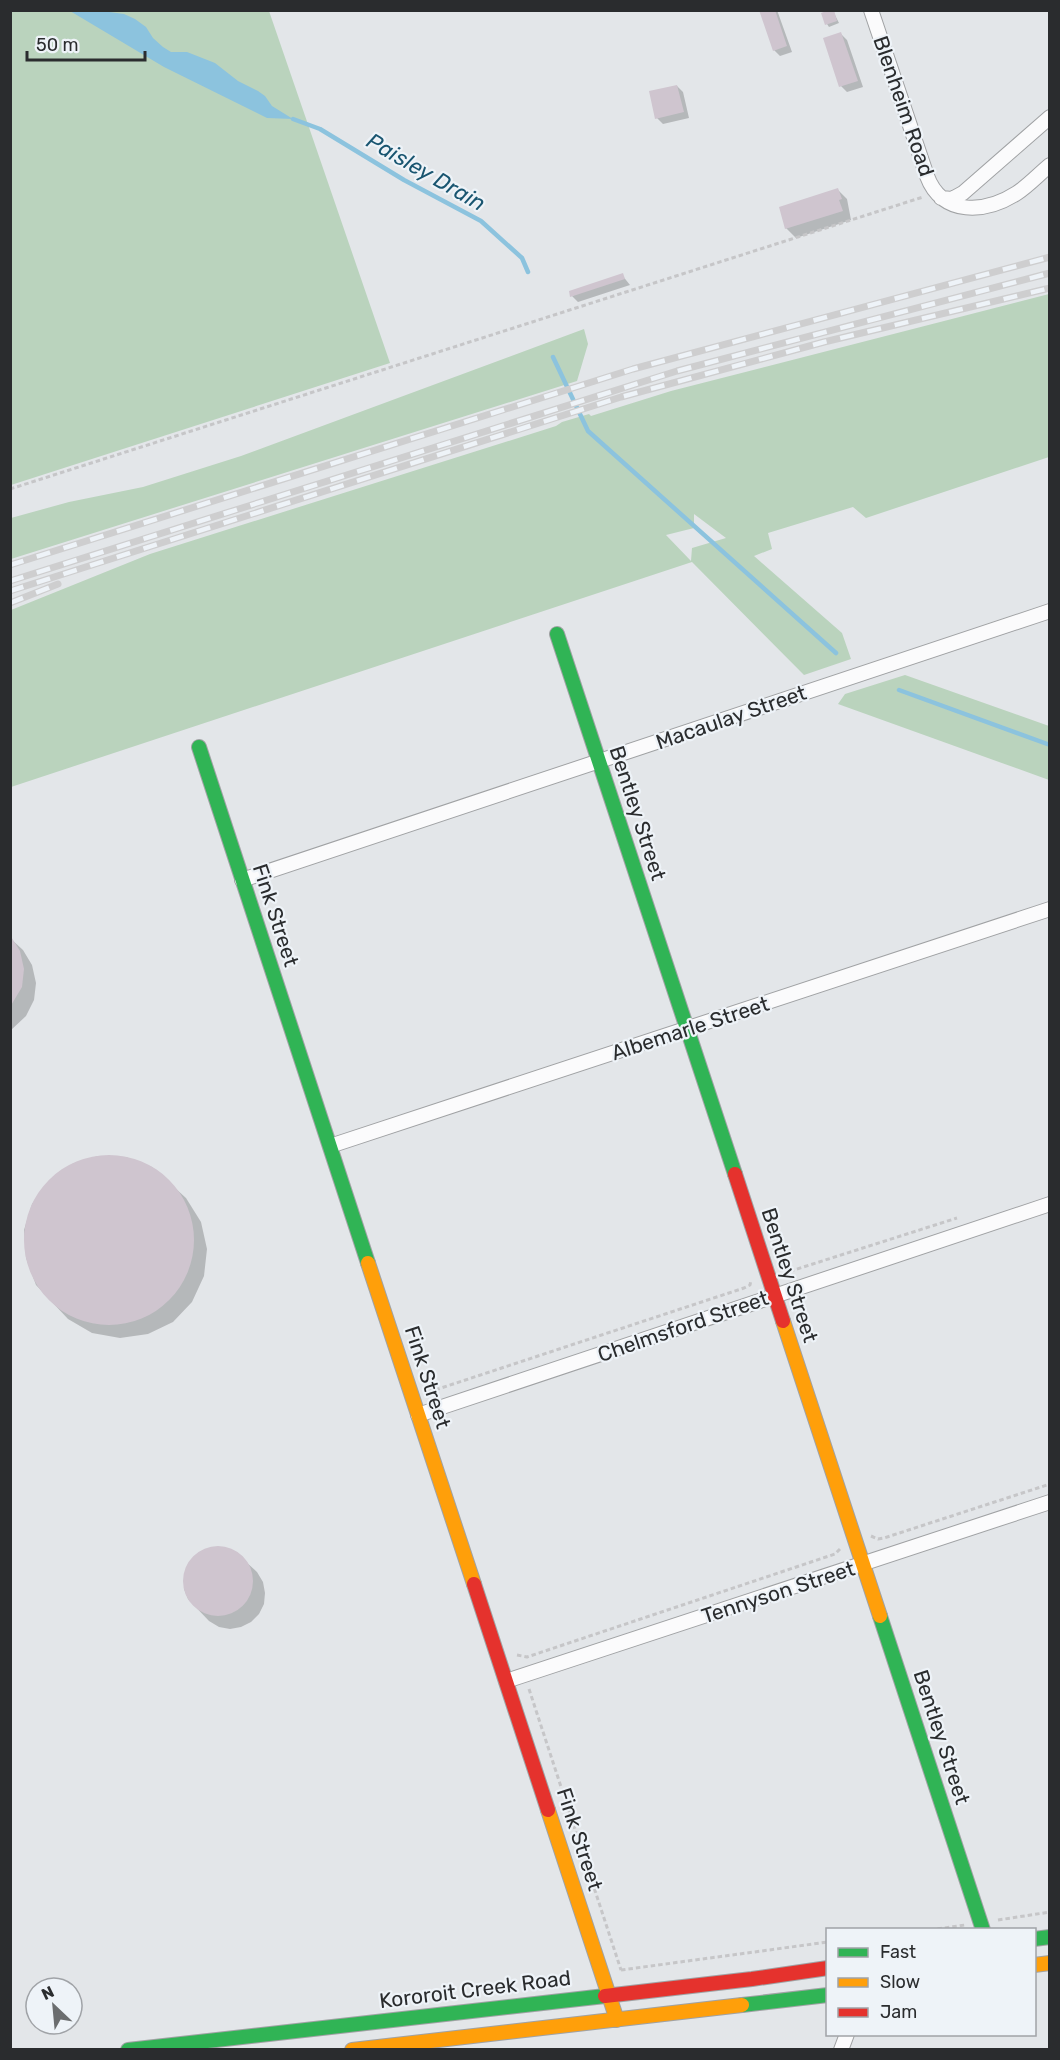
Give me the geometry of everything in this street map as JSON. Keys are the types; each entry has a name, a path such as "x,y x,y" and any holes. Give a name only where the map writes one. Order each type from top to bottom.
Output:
{"street":[{"name":"Blenheim Road","path":"872,10 928,180 938,195"},
{"path":"938,195 952,199 963,193 1050,117"},
{"path":"938,195 952,205 966,208 998,202 1021,190 1050,165"},
{"name":"Macaulay Street","path":"242,880 1050,611"},
{"name":"Bentley Street","path":"556,634 983,1928"},
{"name":"Fink Street","path":"199,747 330,1146 425,1413 506,1681 617,2020"},
{"name":"Albemarle Street","path":"330,1146 1050,909"},
{"name":"Chelmsford Street","path":"425,1413 1050,1204"},
{"name":"Tennyson Street","path":"506,1681 1050,1502"},
{"name":"Kororoit Creek Road","path":"137,2049 826,1968"},
{"path":"352,2049 435,2045 617,2020 826,1995"}],"path":[{"path":"10,489 938,195"},
{"path":"781,1267 788,1271 794,1270 966,1215"},
{"path":"425,1413 424,1386 435,1390 744,1288 750,1285 752,1277"},
{"path":"869,1534 878,1539 884,1539 1050,1484"},
{"path":"510,1650 517,1655 527,1657 835,1554 841,1545"},
{"path":"517,1655 621,1970"},
{"path":"601,1972 826,1942"}],"green space":[{"path":"10,11 269,11 390,363 11,485"},
{"path":"1049,294 1049,457 866,518 853,507 768,533 772,549 754,556 842,633 851,659 804,675 692,562 11,787 11,610 150,554 556,426 562,422 589,414 591,416 671,391","holes":["694,514 726,538 692,548 691,561 666,535 694,528"]},
{"path":"584,329 588,344 577,381 11,559 11,518 69,502 143,487 241,456"},
{"path":"905,675 1049,726 1049,780 838,704 845,694"}],"water":[{"path":"70,11 102,11 124,14 135,19 146,27 163,47 171,52 187,52 215,63 238,81 265,96 272,106 293,119 267,118 164,67"}],"building":[{"path":"759,10 775,10 787,46 773,51"},
{"path":"834,10 837,21 825,25 821,13"},
{"path":"841,32 858,81 839,87 823,38"},
{"path":"677,85 684,112 655,119 649,91"},
{"path":"838,188 843,211 785,229 779,207"},
{"path":"623,273 625,279 570,297 569,291"},
{"path":"10,935 20,951 24,969 22,987 10,1007"},
{"path":"109,1155 126,1156 142,1161 169,1180 188,1207 193,1223 193,1257 188,1273 169,1300 142,1319 126,1324 109,1325 92,1324 76,1319 49,1300 30,1273 25,1257 24,1240 25,1223 30,1207 49,1180 76,1161 92,1156"},
{"path":"225,1546 238,1552 247,1561 251,1567 253,1581 251,1595 243,1606 232,1614 211,1616 193,1606 185,1595 183,1574 193,1556 204,1548"}],"waterway":[{"name":"Paisley Drain","path":"293,119 320,129 404,180 481,221 522,258 528,272"},
{"path":"553,357 588,431 836,653"},
{"path":"899,690 1050,745"}],"railway":[{"path":"10,565 633,369 1050,257"},
{"path":"10,581 677,371 1050,273"},
{"path":"10,591 621,397 824,342 1050,288"},
{"path":"10,603 58,584"}],"traffic: fast":[{"path":"557,634 735,1174"},
{"path":"199,747 368,1263"},
{"path":"880,1616 982,1928"},
{"path":"1036,1939 1050,1937"},
{"path":"742,2005 826,1995"},
{"path":"128,2050 605,1996"}],"traffic: slow":[{"path":"368,1263 474,1584"},
{"path":"783,1321 880,1616"},
{"path":"548,1810 617,2020"},
{"path":"1036,1965 1050,1963"},
{"path":"352,2050 742,2005"}],"traffic: jam":[{"path":"735,1174 783,1321"},
{"path":"474,1584 548,1810"},
{"path":"605,1996 826,1968"}]}
